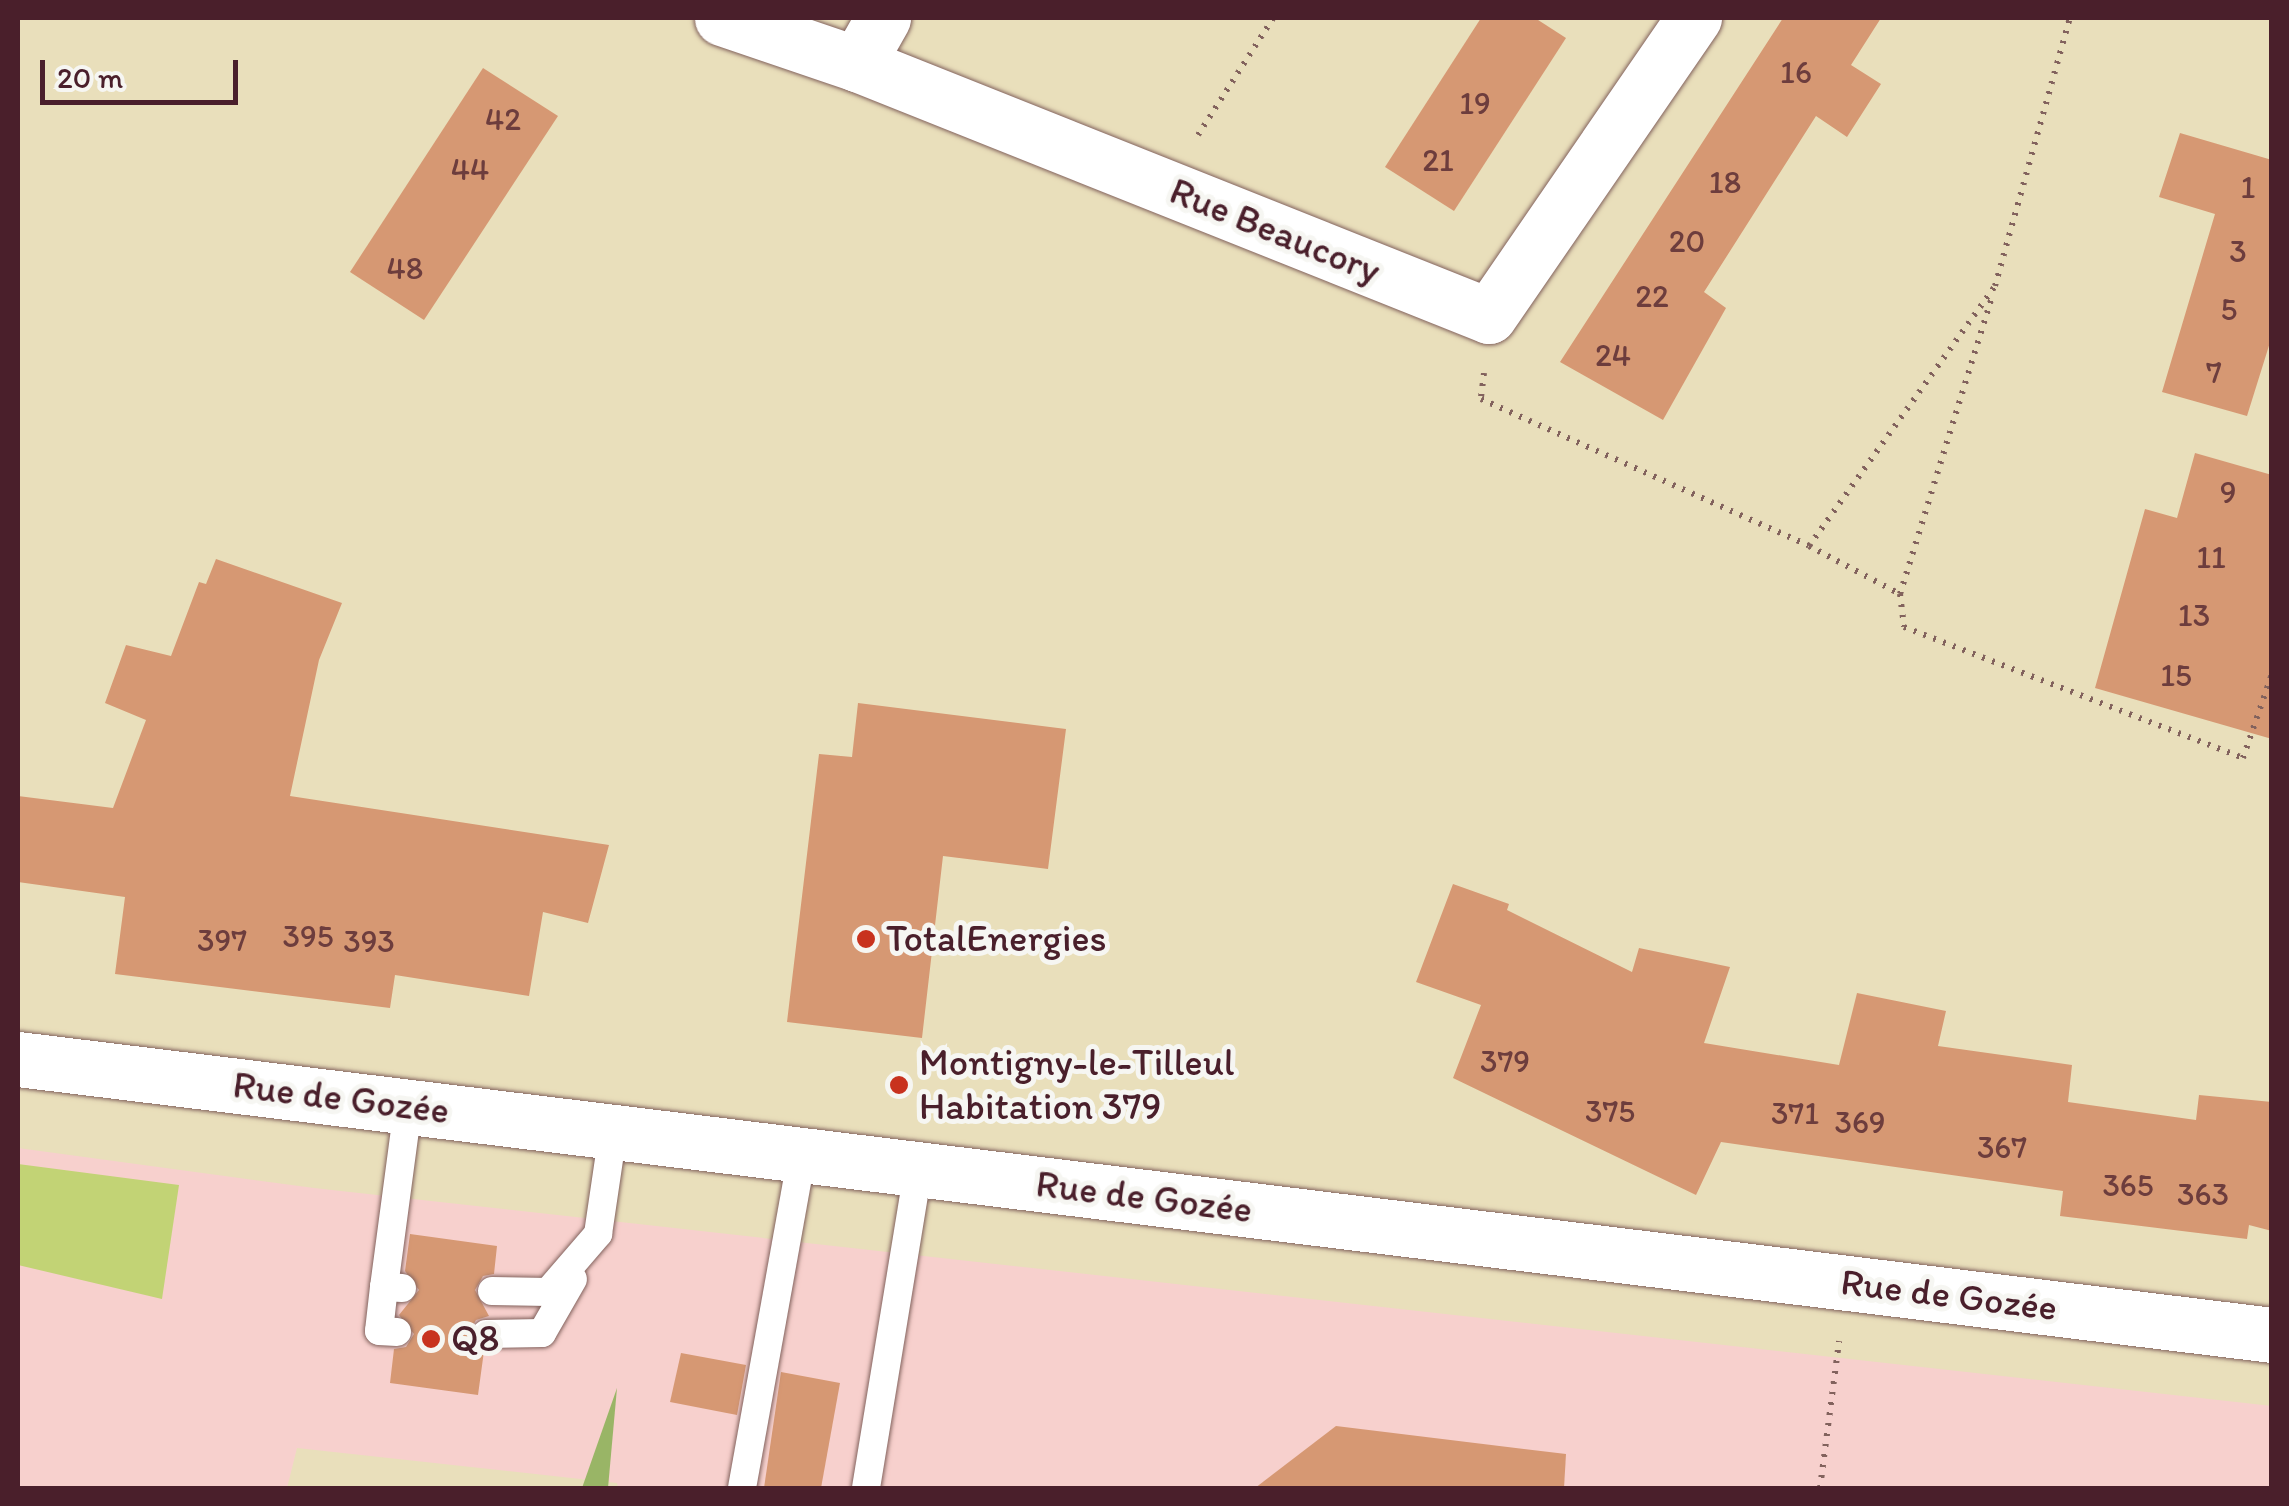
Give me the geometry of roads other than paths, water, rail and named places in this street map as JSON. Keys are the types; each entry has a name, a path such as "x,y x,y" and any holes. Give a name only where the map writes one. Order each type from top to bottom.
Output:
{"main road":[{"name":"Rue Beaucory","path":"722,18 856,64 1489,316 1694,18"},
{"path":"856,64 883,18"},
{"name":"Rue de Gozée","path":"18,1058 2272,1334"}],"lane":[{"path":"397,1332 379,1331 393,1287 408,1106"},
{"path":"486,1334 542,1334 598,1234 613,1132"},
{"path":"742,1488 802,1155"},
{"path":"866,1488 918,1169"},
{"path":"492,1291 548,1292 598,1234"}],"place":[{"name":"TotalEnergies","path":"866,939"},
{"name":"Montigny-le-Tilleul Habitation 379","path":"899,1085"},
{"name":"Q8","path":"431,1339"}]}
